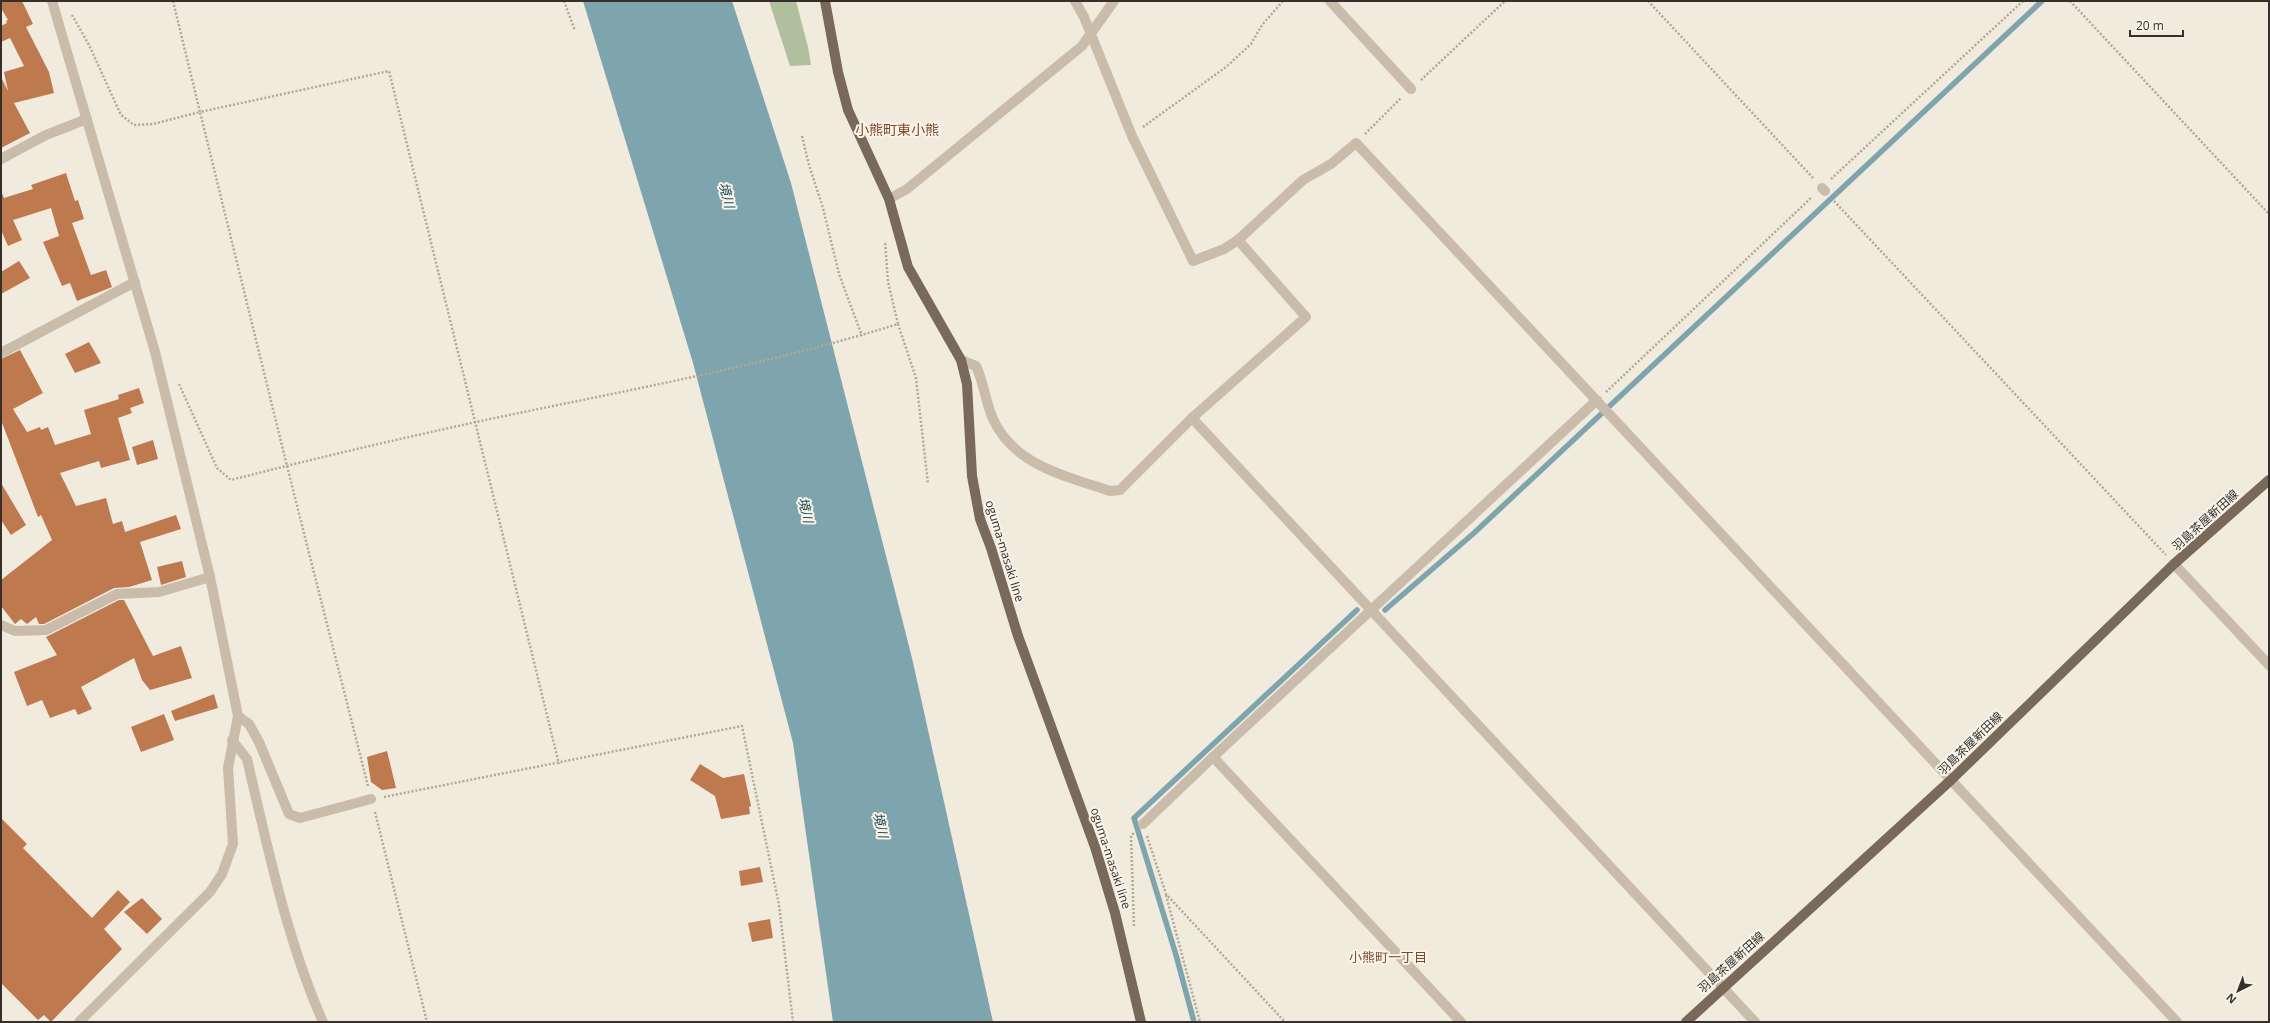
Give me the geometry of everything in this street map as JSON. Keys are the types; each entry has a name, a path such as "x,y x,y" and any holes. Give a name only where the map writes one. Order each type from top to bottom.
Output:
{"main road":[{"name":"oguma-masaki line","path":"825,1 838,72 848,110 889,199 908,267 961,360 967,384 972,476 980,519 991,548 1018,636 1096,847 1115,913 1141,1022"},
{"name":"羽島茶屋新田線","path":"1686,1022 1722,987 1951,780 2174,564 2269,480"}],"street":[{"path":"52,1 155,352 210,577 238,716 232,740 228,768 233,844 222,874 210,892 79,1022"},
{"path":"1076,1 1091,34 1132,136 1193,261 1224,249 1238,240 1303,180 1331,164 1356,143 2177,1022"},
{"path":"889,199 907,189 1082,46 1114,1"},
{"path":"1330,1 1411,89"},
{"path":"1,159 46,135 87,119"},
{"path":"961,360 976,366 983,380 988,408 1007,442 1033,463 1110,491 1120,490 1192,418 1306,318 1238,240"},
{"path":"1,353 135,282"},
{"path":"1143,824 1597,400"},
{"path":"1192,418 1755,1022"},
{"path":"2174,564 2269,665"},
{"path":"1,625 15,631 46,630 117,594 159,592 210,577"},
{"path":"238,716 249,724 259,742 289,814 300,818 371,799"},
{"path":"232,740 247,759 282,899 311,994 323,1022"},
{"path":"1213,757 1461,1022"}],"path":[{"path":"173,1 287,466 427,1022"},
{"path":"564,1 575,31"},
{"path":"1132,136 1226,67 1251,44 1262,25 1284,1"},
{"path":"1356,143 1505,1"},
{"path":"1648,1 2174,564"},
{"path":"1597,400 2023,1"},
{"path":"2070,1 2269,214"},
{"path":"69,9 89,45 121,115 134,125 153,124 200,112 389,71 559,764"},
{"path":"802,136 808,165 823,208 839,274 862,336"},
{"path":"885,238 888,282 898,324 916,378 928,484"},
{"path":"178,383 217,468 231,480 475,422 678,381 851,340 898,324"},
{"path":"371,799 559,764 742,726 779,905 793,1022"},
{"path":"1143,824 1166,894 1200,1022"},
{"path":"1131,836 1134,930"},
{"path":"1166,894 1285,1022"}],"green space":[{"path":"769,1 796,1 811,65 790,66"}],"water":[{"name":"境川","path":"583,1 732,1 791,183 912,658 993,1022 833,1022 793,743 693,363"}],"building":[{"path":"1,1 22,1 33,24 26,27 49,72 54,93 14,103 30,133 1,148 1,77 8,91 4,72 24,66 10,38 1,42 1,26 7,23 6,21 8,20 1,8"},
{"path":"66,173 75,201 78,200 84,219 72,223 91,275 106,270 112,287 77,301 70,283 62,286 43,242 59,236 51,208 13,220 22,240 8,246 1,230 1,191 4,198 33,189 31,185"},
{"path":"19,261 30,278 1,294 1,272"},
{"path":"89,342 101,363 75,373 65,354"},
{"path":"20,350 43,393 13,409 27,432 40,427 41,430 48,427 55,445 91,434 84,410 119,399 118,395 139,388 144,403 130,408 132,413 118,418 130,460 101,468 99,461 60,473 76,506 106,498 113,524 122,521 125,532 176,515 181,529 140,542 152,580 129,587 114,588 44,624 39,624 36,617 27,624 21,619 15,624 1,606 1,580 52,540 41,515 38,517 1,420 1,359"},
{"path":"153,440 158,459 137,465 132,447"},
{"path":"1,483 26,525 11,535 1,520"},
{"path":"182,561 186,577 161,585 157,567"},
{"path":"119,600 124,600 153,656 181,646 192,678 150,690 142,680 134,658 81,687 92,709 78,715 75,709 50,718 42,700 27,706 14,672 57,655 46,637"},
{"path":"214,694 218,708 175,721 171,711"},
{"path":"164,714 174,740 141,752 131,727"},
{"path":"387,751 396,788 382,790 371,782 367,757"},
{"path":"700,764 723,778 744,774 751,806 749,807 750,814 721,819 715,796 690,780"},
{"path":"1,818 27,844 23,848 92,918 118,890 130,902 104,929 122,949 51,1022 44,1015 38,1020 1,983"},
{"path":"760,867 763,882 741,886 739,871"},
{"path":"142,898 162,919 147,934 124,912"},
{"path":"770,919 773,938 752,942 748,923"}],"waterway":[{"path":"1385,610 1474,533 2042,1"},
{"path":"1194,1022 1176,955 1134,818 1357,610"}],"district":[{"name":"小熊町東小熊","path":"897,129"},
{"name":"小熊町一丁目","path":"1388,957"}]}
